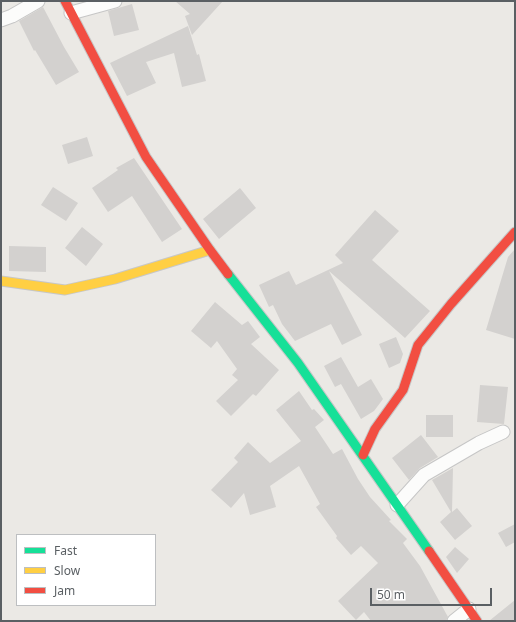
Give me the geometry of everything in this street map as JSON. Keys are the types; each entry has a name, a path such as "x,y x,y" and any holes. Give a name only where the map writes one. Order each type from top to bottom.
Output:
{"street":[{"path":"1,20 12,16 38,1"},
{"path":"115,1 68,7 146,158 210,250 298,362 477,621"},
{"path":"363,455 375,429 403,390 418,345 451,304 515,232"},
{"path":"1,281 65,290 115,279 210,250"},
{"path":"397,505 424,475 479,443 503,432"},
{"path":"454,621 469,609"}],"building":[{"path":"175,1 223,1 192,35 185,16 190,14"},
{"path":"132,4 139,30 114,36 108,11"},
{"path":"43,7 79,72 56,85 35,50 34,51 19,21"},
{"path":"188,26 197,55 199,54 206,81 182,87 174,53 146,62 156,83 127,96 110,63"},
{"path":"87,137 93,156 68,164 62,145"},
{"path":"134,158 182,229 162,242 132,196 108,212 92,188 118,170 116,168"},
{"path":"53,187 78,203 66,221 41,205"},
{"path":"240,188 256,208 219,239 203,219"},
{"path":"375,210 399,231 372,260 430,311 405,338 329,271 362,335 342,345 331,324 295,341 282,324 273,305 269,307 259,285 289,271 296,285 343,263 335,255"},
{"path":"82,227 103,244 86,266 65,248"},
{"path":"9,246 46,247 46,272 9,271"},
{"path":"515,249 515,339 486,330 508,257"},
{"path":"215,302 242,325 248,321 260,337 251,344 279,370 256,396 253,394 231,416 216,401 238,380 232,375 237,369 217,341 211,348 191,331"},
{"path":"396,337 403,354 400,363 389,368 379,344"},
{"path":"341,357 358,387 371,379 383,399 374,411 361,419 341,384 335,387 324,366"},
{"path":"480,385 508,387 504,424 477,422"},
{"path":"299,391 312,410 314,409 324,420 315,427 333,454 342,449 358,479 370,497 391,520 389,521 407,539 403,543 420,566 448,617 446,621 371,621 364,612 356,620 338,601 378,563 361,546 351,555 336,538 337,536 316,507 320,504 299,466 270,486 276,507 250,515 244,493 231,508 211,490 238,462 234,458 248,442 270,463 301,441 276,410"},
{"path":"426,415 453,415 453,437 426,437"},
{"path":"421,435 438,457 420,468 409,480 392,458"},
{"path":"453,468 452,512 457,508 472,526 455,540 440,522 451,512 432,480"},
{"path":"515,524 515,542 506,547 498,533"},
{"path":"455,547 469,559 457,573 446,557"},
{"path":"515,600 515,621 489,621"}],"traffic: fast":[{"path":"228,274 298,363 429,551"}],"traffic: slow":[{"path":"1,281 65,290 115,279 210,250"}],"traffic: jam":[{"path":"65,1 146,157 228,274"},
{"path":"363,455 375,429 403,390 418,345 451,304 515,232"},
{"path":"429,551 477,621"}]}
